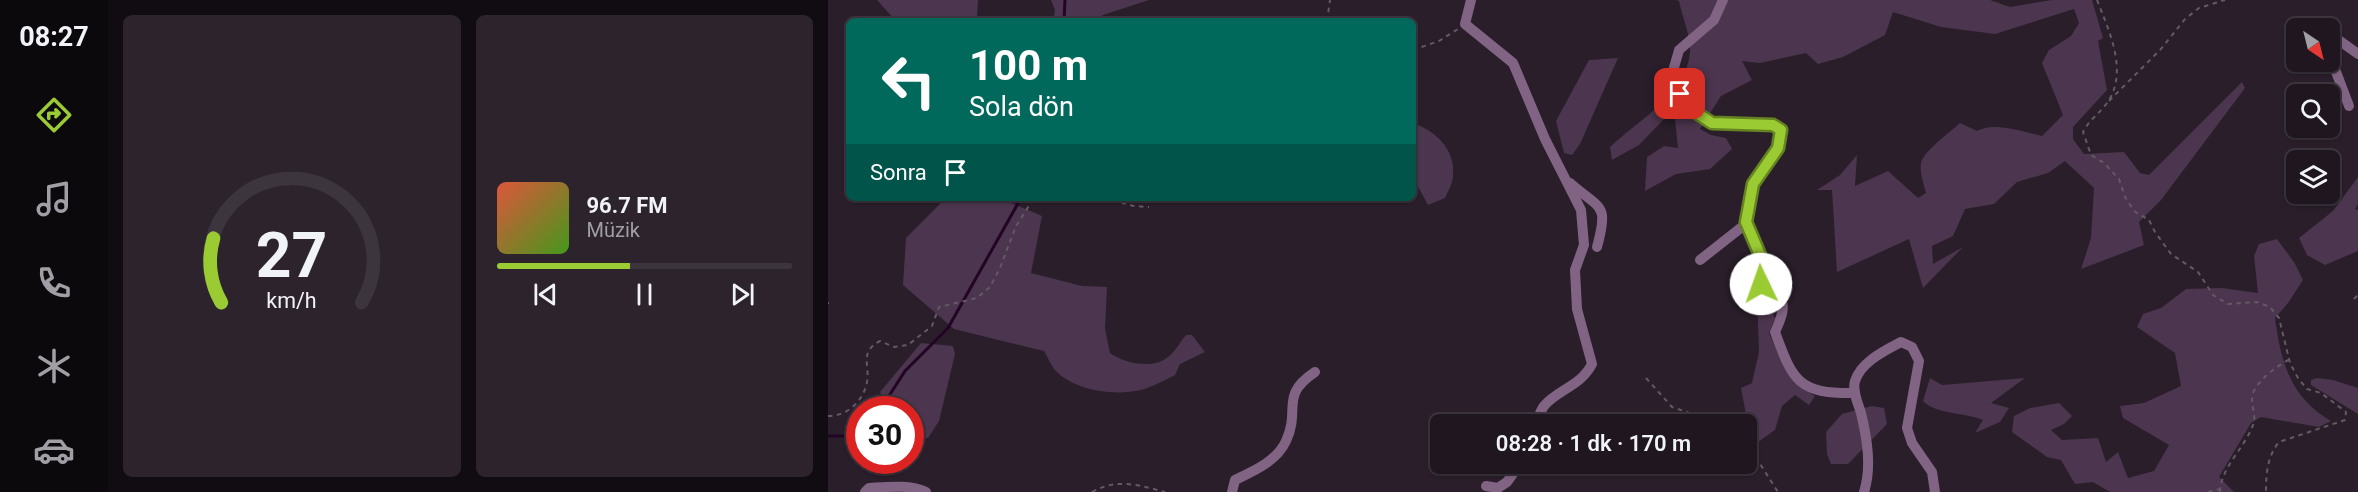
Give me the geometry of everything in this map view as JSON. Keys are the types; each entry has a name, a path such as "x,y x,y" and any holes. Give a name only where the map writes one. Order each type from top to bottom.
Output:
{"street":[{"path":"1472,0 1465,24 1513,63 1545,140 1581,210 1584,245 1575,270 1577,309 1592,364 1578,383 1542,408 1540,414"},
{"path":"1723,0 1714,20 1678,50 1673,71 1680,94 1695,112 1712,123 1773,125 1781,130 1778,148 1753,184 1747,223 1760,255 1758,272 1761,284 1777,292 1783,302 1782,315 1775,332 1788,366 1804,386 1819,392 1855,393"},
{"path":"2340,41 2358,54"},
{"path":"2336,72 2349,106"},
{"path":"1565,179 1602,209 1604,218 1597,247"},
{"path":"1701,260 1747,223"},
{"path":"1864,492 1869,462 1855,393 1855,382 1864,366 1901,342 1912,347 1919,361 1907,428 1912,443 1932,472 1935,492"},
{"path":"1232,492 1235,480 1265,465 1286,442 1292,418 1293,393 1301,381 1315,372"},
{"path":"1486,486 1498,488 1508,482 1514,474"},
{"path":"1507,492 1516,474"},
{"path":"865,492 868,488 885,487 920,489 926,492"}],"path":[{"path":"1327,18 1330,0"},
{"path":"2097,0 2114,43 2116,81 2107,103"},
{"path":"2225,0 2199,8 2185,19 2161,49 2088,121 2083,132 2091,155 2119,179 2125,197 2134,211 2149,220 2171,254 2198,272 2213,295 2228,304 2257,302 2270,307 2279,318 2298,378 2307,389 2322,393 2346,412 2345,420 2279,442 2272,451 2268,463 2266,492"},
{"path":"1416,49 1439,41 1465,24"},
{"path":"828,416 840,416 856,405 867,382 865,360 872,346 880,341 894,347 908,345 932,326 934,314 939,307 977,298 990,287 1016,226 1032,201"},
{"path":"1115,201 1149,207"},
{"path":"2354,299 2358,295"},
{"path":"2208,492 2220,490 2221,481 2254,423 2250,400 2254,391 2269,373 2290,358"},
{"path":"1646,378 1672,407 1693,414"},
{"path":"1757,459 1778,492"},
{"path":"1092,492 1106,484 1127,482 1165,492"}],"shaded area":[{"path":"877,0 978,0 977,18 893,18"},
{"path":"1051,0 1149,0 1100,18 1054,18 1055,10"},
{"path":"1676,0 1990,0 2010,7 2052,0 2092,0 2103,38 2098,41 2107,90 2073,127 2073,139 2084,154 2124,152 2140,173 2149,175 2242,82 2245,88 2161,200 2139,222 2144,245 2081,269 2091,238 2094,188 2065,161 2048,173 2017,182 1994,204 1965,209 1953,236 1932,246 1933,264 1963,247 1923,288 1909,239 1837,272 1832,190 1817,190 1840,175 1857,155 1855,186 1888,171 1918,198 1926,193 1921,172 1922,160 1934,145 1960,123 1977,131 2000,127 2042,136 2063,115 2042,63 2049,50 2071,36 2079,23 2074,9 1995,34 1941,27 1893,12 1885,35 1843,57 1818,64 1806,53 1760,63 1742,61 1752,80 1721,96 1700,129 1711,135 1726,138 1732,149 1710,169 1676,174 1645,191 1647,157 1664,146 1678,148 1674,109 1639,145 1612,160 1610,147 1671,93 1687,67 1690,52 1689,40 1679,1"},
{"path":"1618,58 1580,144 1572,155 1564,153 1556,121 1589,60"},
{"path":"1416,124 1437,136 1448,150 1453,167 1452,181 1445,198 1428,205 1416,183"},
{"path":"2358,177 2358,204 2355,209 2358,210 2358,251 2325,265 2307,255 2299,238 2333,211"},
{"path":"943,201 1012,201 1011,203 1042,216 1031,273 1082,286 1107,287 1105,329 1110,353 1138,364 1154,363 1171,355 1186,335 1192,335 1205,352 1180,364 1175,375 1141,390 1108,392 1084,387 1064,378 1054,369 1044,351 954,329 903,285 906,238"},
{"path":"2277,239 2294,262 2303,280 2275,318 2285,364 2290,377 2306,401 2331,421 2319,427 2261,417 2251,423 2219,477 2234,492 2110,492 2093,482 2075,484 2061,460 2047,457 2012,432 2014,416 2030,408 2059,403 2072,416 2064,424 2051,430 2062,440 2098,438 2106,462 2118,452 2128,478 2154,471 2169,445 2123,418 2120,406 2144,403 2181,386 2175,353 2137,327 2143,314 2161,308 2186,289 2222,288 2258,293 2254,256 2259,244"},
{"path":"1757,296 1765,296 1775,318 1769,333 1782,361 1799,384 1815,396 1809,405 1795,395 1782,406 1775,430 1758,442 1757,414 1746,414 1741,388 1752,383 1759,352"},
{"path":"921,343 953,346 955,354 939,421 928,438 924,438 924,396 882,396 880,392"},
{"path":"1930,378 1942,385 2025,378 1991,403 2009,408 2000,422 1975,433 1983,420 1936,409 1923,401"},
{"path":"2317,378 2333,380 2358,388 2358,414 2311,385 2311,380"},
{"path":"1872,406 1884,408 1887,424 1848,464 1831,464 1827,454 1826,432 1842,414"}],"waterway":[{"path":"1064,18 1065,0"},
{"path":"889,396 905,371 948,328 1019,201"},
{"path":"828,436 846,436"}],"route":[{"path":"1680,94 1695,112 1712,123 1773,125 1781,130 1778,148 1753,184 1746,222 1760,255 1758,272 1761,284"}]}
